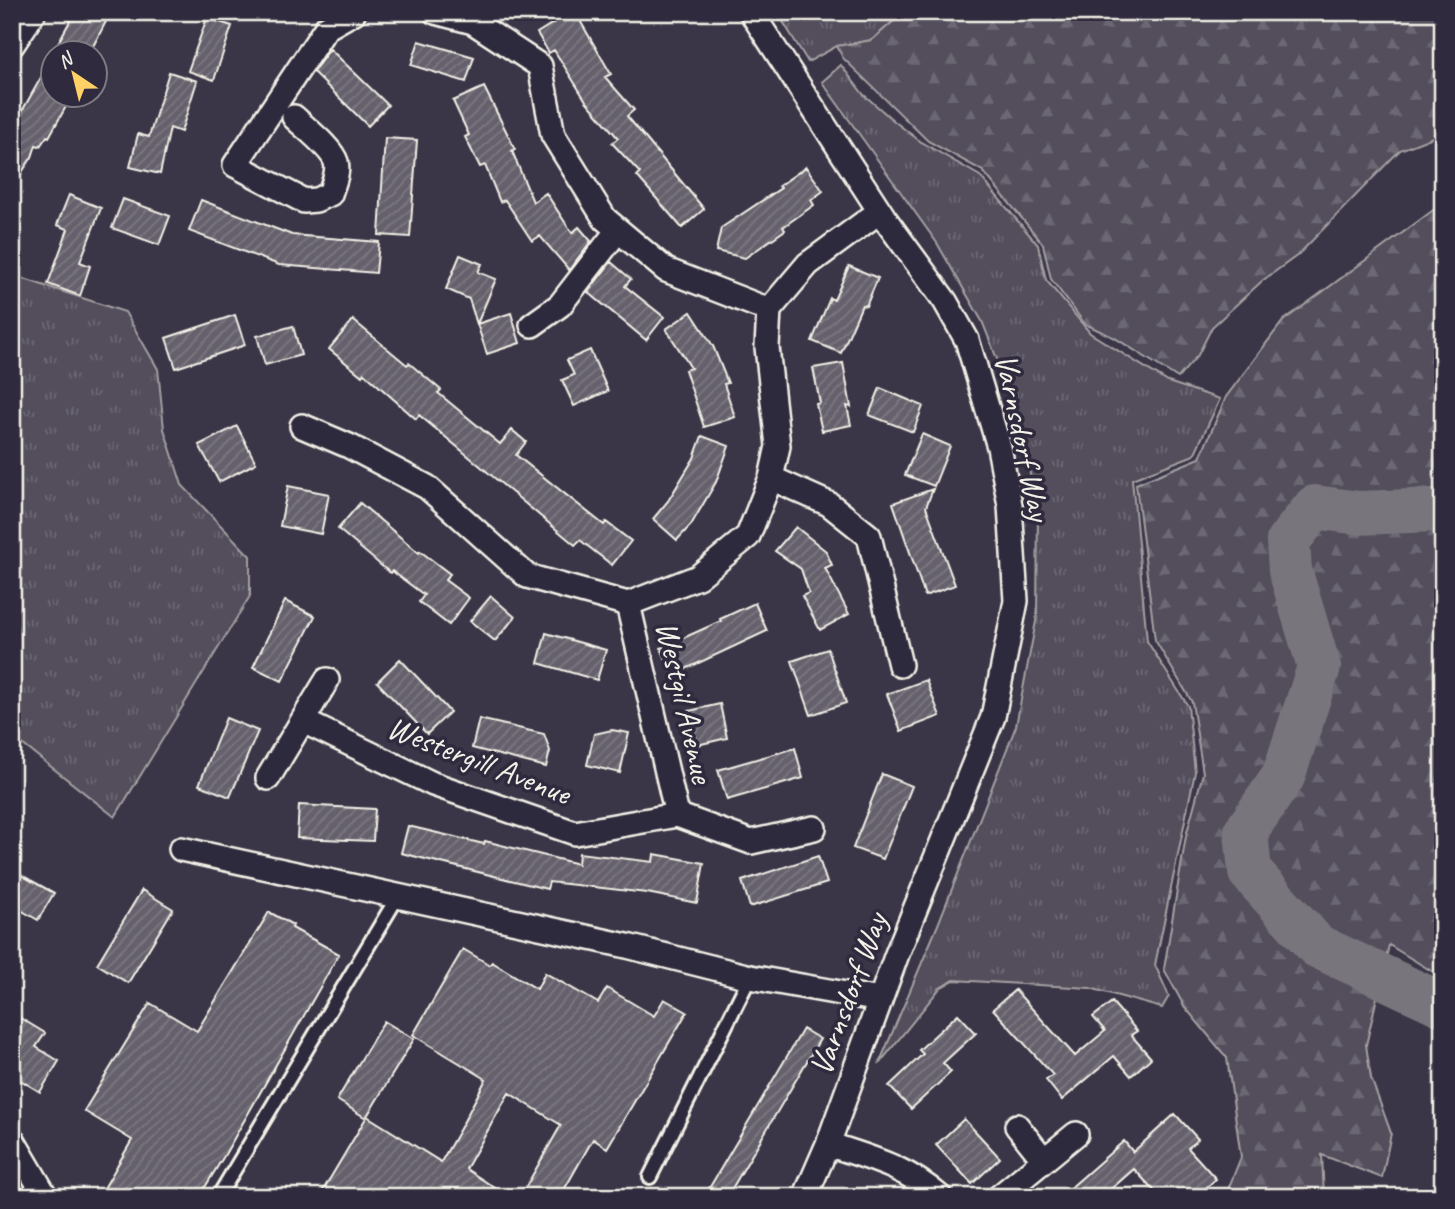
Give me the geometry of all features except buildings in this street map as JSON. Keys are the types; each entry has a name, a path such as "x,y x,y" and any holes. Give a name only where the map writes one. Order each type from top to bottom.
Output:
{"street":[{"path":"12,45 34,12"},
{"path":"294,117 331,153 337,163 330,194 316,200 304,201 234,165 326,28 354,12"},
{"path":"435,12 473,22 540,66 553,135 606,219 666,270 769,310"},
{"name":"Varnsdorf Way","path":"751,12 880,211 945,301 967,340 985,394 1006,482 1016,601 993,717 880,1000 828,1144 804,1197"},
{"path":"302,426 349,446 427,487 527,576 628,604 698,577 748,536 771,478 778,446 767,347 769,310 808,264 880,211"},
{"path":"532,325 560,305 618,229"},
{"path":"771,478 829,504 869,536 900,666"},
{"name":"Westgil Avenue","path":"628,604 677,815"},
{"path":"268,778 327,680"},
{"name":"Westergill Avenue","path":"303,721 433,784 575,833 677,815"},
{"path":"677,815 751,842 814,828"},
{"path":"181,849 627,946 750,977 880,1000"},
{"path":"1017,1126 1044,1160"},
{"path":"999,1197 1076,1134"},
{"path":"12,1139 46,1197"},
{"path":"828,1144 891,1165 919,1179 940,1197"}],"lane":[{"path":"218,1197 398,896"},
{"path":"650,1177 750,977"}],"green space":[{"path":"777,12 904,12 872,40 837,46 808,62"},
{"path":"904,12 1443,12 1443,133 1400,150 1298,255 1262,281 1212,327 1198,355 1178,378 1115,338 1085,324 1051,279 1043,244 983,171 928,141 843,58 837,46 872,40"},
{"path":"841,65 863,94 894,121 921,142 980,176 1038,245 1046,280 1090,333 1168,382 1220,399 1194,455 1132,479 1147,641 1188,706 1195,772 1155,965 1169,996 1162,1008 1090,988 954,980 940,988 879,1064 937,927 1016,726 1037,616 1038,508 1012,397 982,321 937,243 822,82"},
{"path":"1443,203 1443,978 1389,945 1366,1045 1371,1078 1391,1133 1382,1178 1322,1155 1324,1197 1225,1197 1241,1157 1227,1058 1184,1006 1164,969 1186,836 1203,773 1192,702 1155,640 1136,484 1200,458 1226,397 1283,321"},
{"path":"12,275 125,312 158,369 164,429 182,485 250,556 250,596 115,817 12,736"}],"waterway":[{"path":"1443,512 1359,513 1315,507 1288,541 1290,570 1319,667 1283,777 1246,831 1250,872 1317,946 1443,1005"}]}
